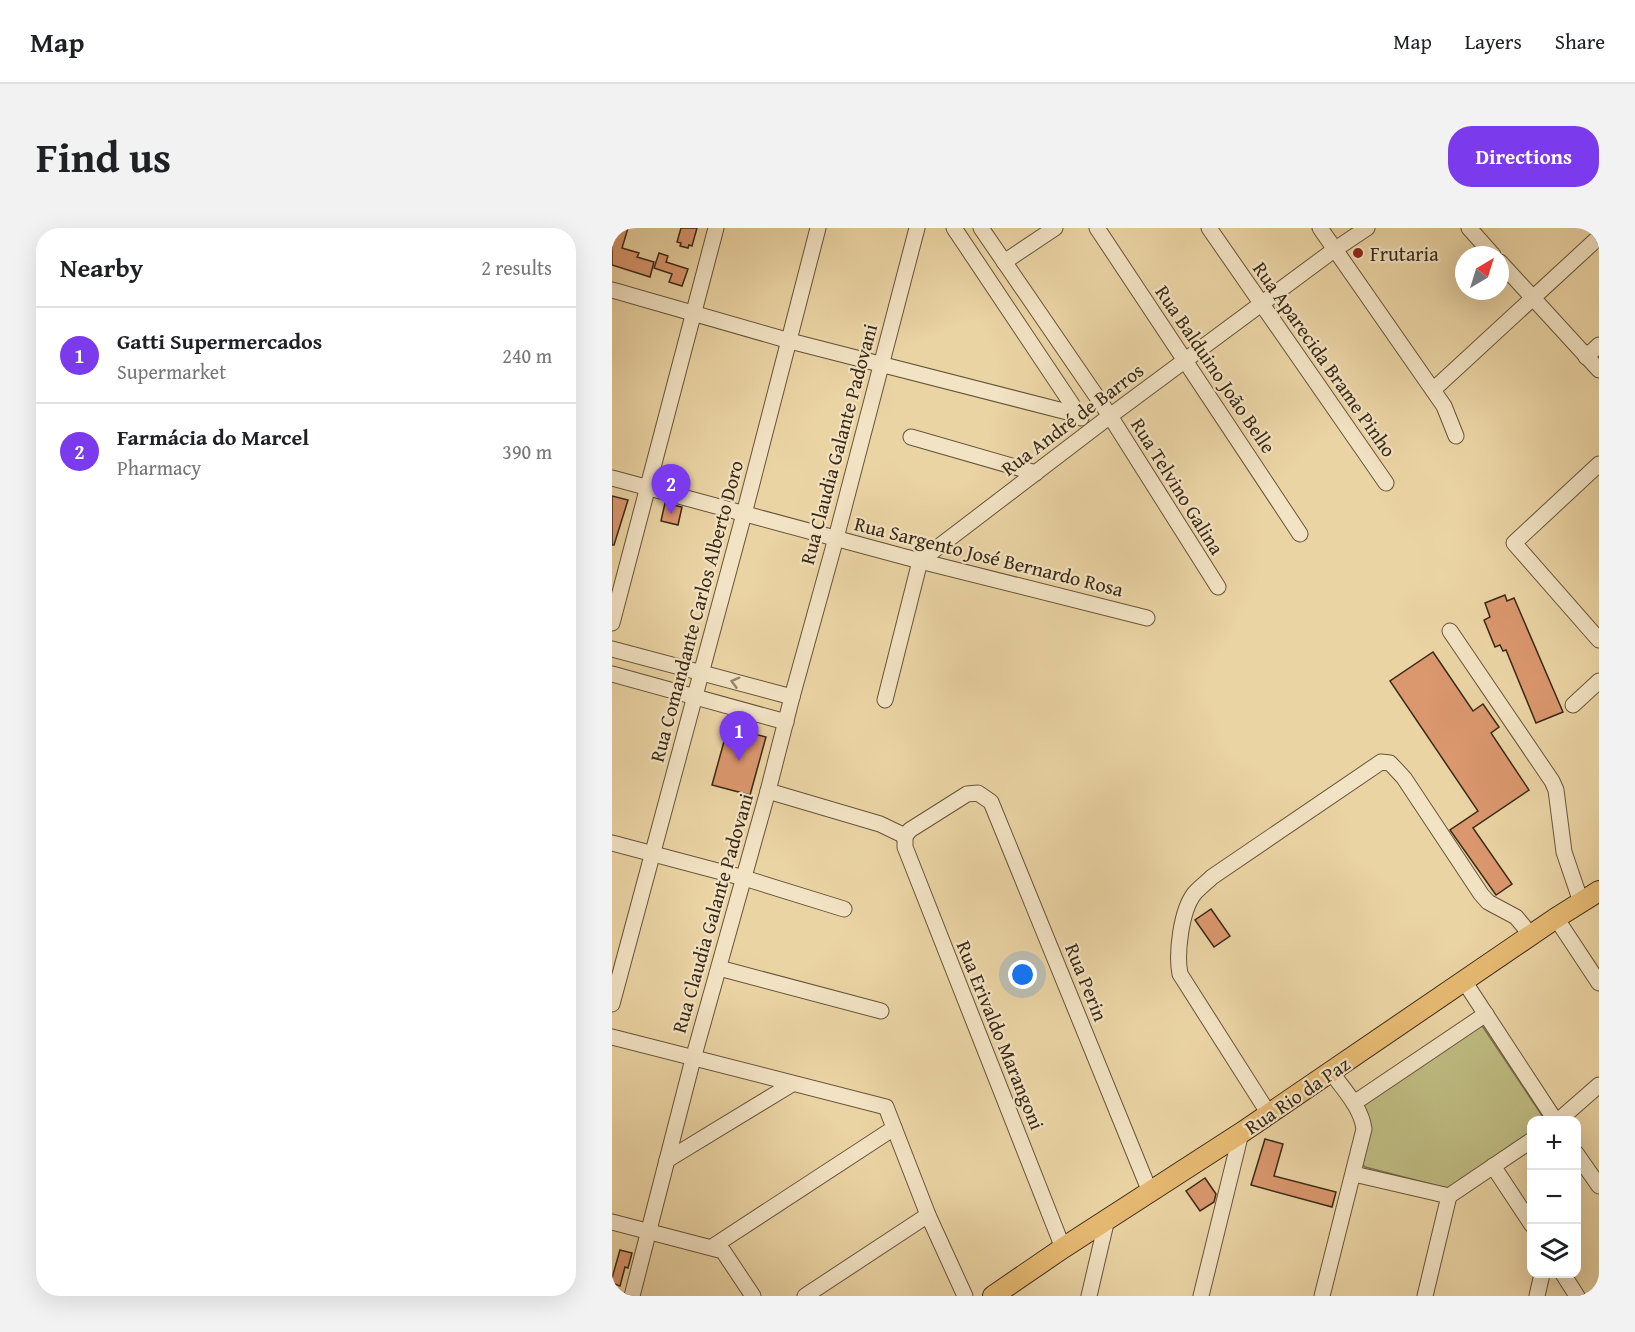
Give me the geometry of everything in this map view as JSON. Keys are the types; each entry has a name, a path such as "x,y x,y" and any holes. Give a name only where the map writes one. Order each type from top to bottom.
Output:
{"main road":[{"name":"Rua Rio da Paz","path":"993,1296 1241,1133 1599,891"}],"street":[{"path":"612,623 716,228"},
{"name":"Rua Comandante Carlos Alberto Doro","path":"612,1004 790,341 818,228"},
{"name":"Rua Claudia Galante Padovani","path":"632,1296 693,1059 768,791 917,228"},
{"name":"Rua Telvino Galina","path":"981,228 1110,416 1218,587"},
{"path":"1004,262 1054,228"},
{"name":"Rua Balduino João Belle","path":"1097,228 1300,534"},
{"name":"Rua Aparecida Brame Pinho","path":"1209,228 1386,483"},
{"path":"1320,228 1444,406 1456,436"},
{"name":"Rua André de Barros","path":"920,561 1110,416 1367,228"},
{"path":"957,229 1091,432"},
{"path":"1472,229 1486,246"},
{"path":"1433,390 1599,237"},
{"path":"1509,272 1599,370"},
{"path":"612,290 790,341 1079,415"},
{"path":"1586,357 1599,345"},
{"path":"911,437 1035,473"},
{"path":"1599,464 1514,543 1599,640"},
{"name":"Rua Sargento José Bernardo Rosa","path":"612,478 920,561 1147,618"},
{"path":"885,700 920,561"},
{"path":"1450,631 1552,781 1556,790 1564,852 1581,902"},
{"path":"612,649 792,697"},
{"path":"612,674 786,722"},
{"path":"1573,705 1599,681"},
{"path":"1269,1114 1180,974 1178,960 1186,909 1194,894 1212,878 1380,762 1390,763 1404,778 1488,902 1516,917 1531,935"},
{"path":"768,791 880,824 905,836"},
{"name":"Rua Perin","path":"905,836 910,830 967,794 978,793 991,802 1150,1192"},
{"name":"Rua Erivaldo Marangoni","path":"905,836 905,847 1063,1248"},
{"path":"612,843 744,878 844,909"},
{"path":"1556,918 1599,983"},
{"path":"718,968 881,1011"},
{"path":"1464,981 1554,1116"},
{"path":"1354,1103 1486,1014"},
{"path":"612,1037 886,1107 928,1215 965,1296"},
{"path":"1322,1296 1364,1129 1362,1116 1331,1072"},
{"path":"667,1160 792,1084"},
{"path":"1562,1116 1599,1085"},
{"path":"712,1247 894,1128"},
{"path":"1201,1296 1241,1133"},
{"path":"1425,1296 1449,1196 1527,1143"},
{"path":"1581,1160 1599,1186"},
{"path":"1493,1166 1531,1224"},
{"path":"1354,1174 1449,1196"},
{"path":"805,1296 928,1215"},
{"path":"1089,1296 1107,1219"},
{"path":"612,1222 723,1251 753,1296"},
{"path":"1537,1296 1541,1278"},
{"path":"1566,1278 1577,1296"}],"shaded area":[{"path":"1480,1026 1483,1027 1542,1116 1527,1116 1527,1136 1446,1188 1365,1167 1362,1164 1363,1104"}],"building":[{"path":"612,228 628,228 622,248 639,253 637,257 654,262 650,277 612,265"},
{"path":"681,228 697,228 692,246 689,245 688,248 680,246 681,243 677,242"},
{"path":"659,253 668,256 666,262 688,269 682,286 669,282 672,274 654,268"},
{"path":"612,496 628,500 614,545 612,545"},
{"path":"665,503 682,507 678,525 661,521"},
{"path":"1505,595 1507,601 1514,598 1563,712 1536,723 1506,650 1503,651 1500,645 1495,647 1484,620 1490,617 1485,603"},
{"path":"1433,652 1473,711 1483,704 1499,727 1491,733 1529,790 1473,828 1512,884 1496,895 1450,830 1478,811 1390,681"},
{"path":"728,727 766,737 750,795 712,785"},
{"path":"1211,909 1230,936 1214,947 1195,920"},
{"path":"1265,1139 1283,1144 1274,1176 1336,1192 1332,1207 1251,1185"},
{"path":"1205,1178 1216,1194 1214,1202 1200,1211 1186,1191"},
{"path":"620,1250 632,1253 620,1286 612,1283 612,1278"}],"place":[{"name":"Frutaria","path":"1358,253"},
{"name":"Farmácia do Marcel","path":"671,514"},
{"name":"Gatti Supermercados","path":"739,761"}]}
